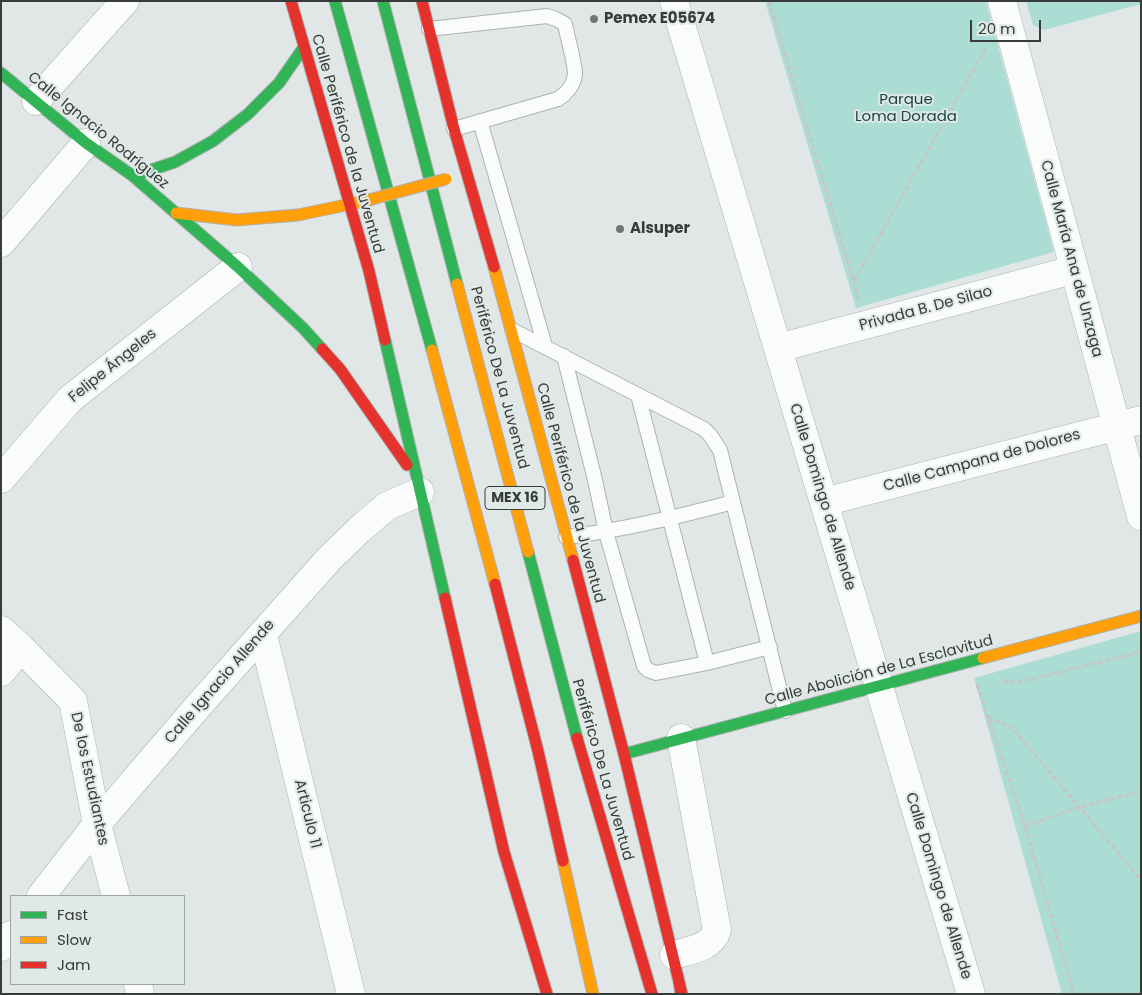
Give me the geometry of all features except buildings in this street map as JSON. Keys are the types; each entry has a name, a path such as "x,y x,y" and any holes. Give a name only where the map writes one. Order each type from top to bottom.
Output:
{"main road":[{"name":"Calle Periférico de la Juventud","path":"291,1 368,271 504,852 547,994"},
{"name":"MEX 16","path":"335,1 472,494 538,751 593,994"},
{"name":"Periférico De La Juventud","path":"383,1 580,750 652,994"},
{"name":"Calle Periférico de la Juventud","path":"422,1 454,129 512,330 624,754 681,990"},
{"path":"133,176 175,162 220,136 248,114 279,83 304,47"},
{"name":"Calle Ignacio Rodríguez","path":"1,73 86,143 133,176 238,267 303,328 340,369 397,448 419,487"},
{"path":"176,213 237,220 298,215 350,205 467,173"},
{"name":"Calle Abolición de La Esclavitud","path":"624,754 1141,616"}],"street":[{"path":"36,101 124,1"},
{"name":"Calle Domingo de Allende","path":"674,1 971,994"},
{"name":"Calle María Ana de Unzaga","path":"1002,1 1073,270 1128,423 1141,516"},
{"path":"1,243 86,143"},
{"name":"Felipe Ángeles","path":"1,479 70,398 238,267"},
{"name":"Privada B. De Silao","path":"778,348 1073,270"},
{"name":"Calle Campana de Dolores","path":"824,502 1128,423"},
{"name":"Calle Ignacio Allende","path":"42,895 97,824 296,595 358,530 387,506 419,487"},
{"name":"De los Estudiantes","path":"1,630 22,648 73,700 97,824 116,895"},
{"name":"Articulo 11","path":"263,635 351,994"},
{"path":"1,672 22,648"},
{"path":"674,955 705,946 715,936 717,930 681,738"},
{"path":"1,948 10,936"}],"lane":[{"path":"429,29 547,16 556,18 565,24 575,74 571,86 565,95 558,99 454,129"},
{"path":"480,121 544,346"},
{"path":"512,330 704,429 710,435 720,450 785,711"},
{"path":"564,356 606,532 644,666 656,673 708,663 770,647"},
{"path":"638,395 708,663"},
{"path":"566,537 606,532 733,502"}],"path":[{"path":"769,1 866,325"},
{"path":"854,282 990,41"},
{"path":"1003,679 1015,683 1141,652"},
{"path":"974,678 1025,826 1074,994"},
{"path":"988,717 1013,729 1141,880"},
{"path":"1025,826 1080,807 1141,791"}],"green space":[{"name":"Parque Loma Dorada","path":"765,1 986,1 1054,252 856,308"},
{"path":"1026,1 1141,1 1141,4 1044,30 1033,25"},
{"path":"1141,631 1141,994 1062,994 974,678"}],"traffic: fast":[{"path":"335,1 432,350"},
{"path":"383,1 457,284"},
{"path":"133,176 175,162 213,141 248,114 279,83 304,47"},
{"path":"1,73 86,143 133,176 238,267 303,328 322,349"},
{"path":"385,340 445,598"},
{"path":"528,552 577,738"},
{"path":"624,754 983,658"}],"traffic: slow":[{"path":"365,201 446,179"},
{"path":"176,213 237,220 298,215 365,201"},
{"path":"494,267 573,560"},
{"path":"457,284 528,552"},
{"path":"432,350 495,584"},
{"path":"983,658 1141,616"},
{"path":"563,861 593,994"}],"traffic: jam":[{"path":"291,1 369,271 385,340"},
{"path":"422,1 454,129 494,267"},
{"path":"322,349 340,369 407,465"},
{"path":"573,560 624,754 682,994"},
{"path":"495,584 538,751 563,861"},
{"path":"445,598 504,852 547,994"},
{"path":"577,738 652,994"},
{"path":"679,982 681,994"}],"place":[{"name":"Pemex E05674","path":"594,19"},
{"name":"Alsuper","path":"620,229"}]}
